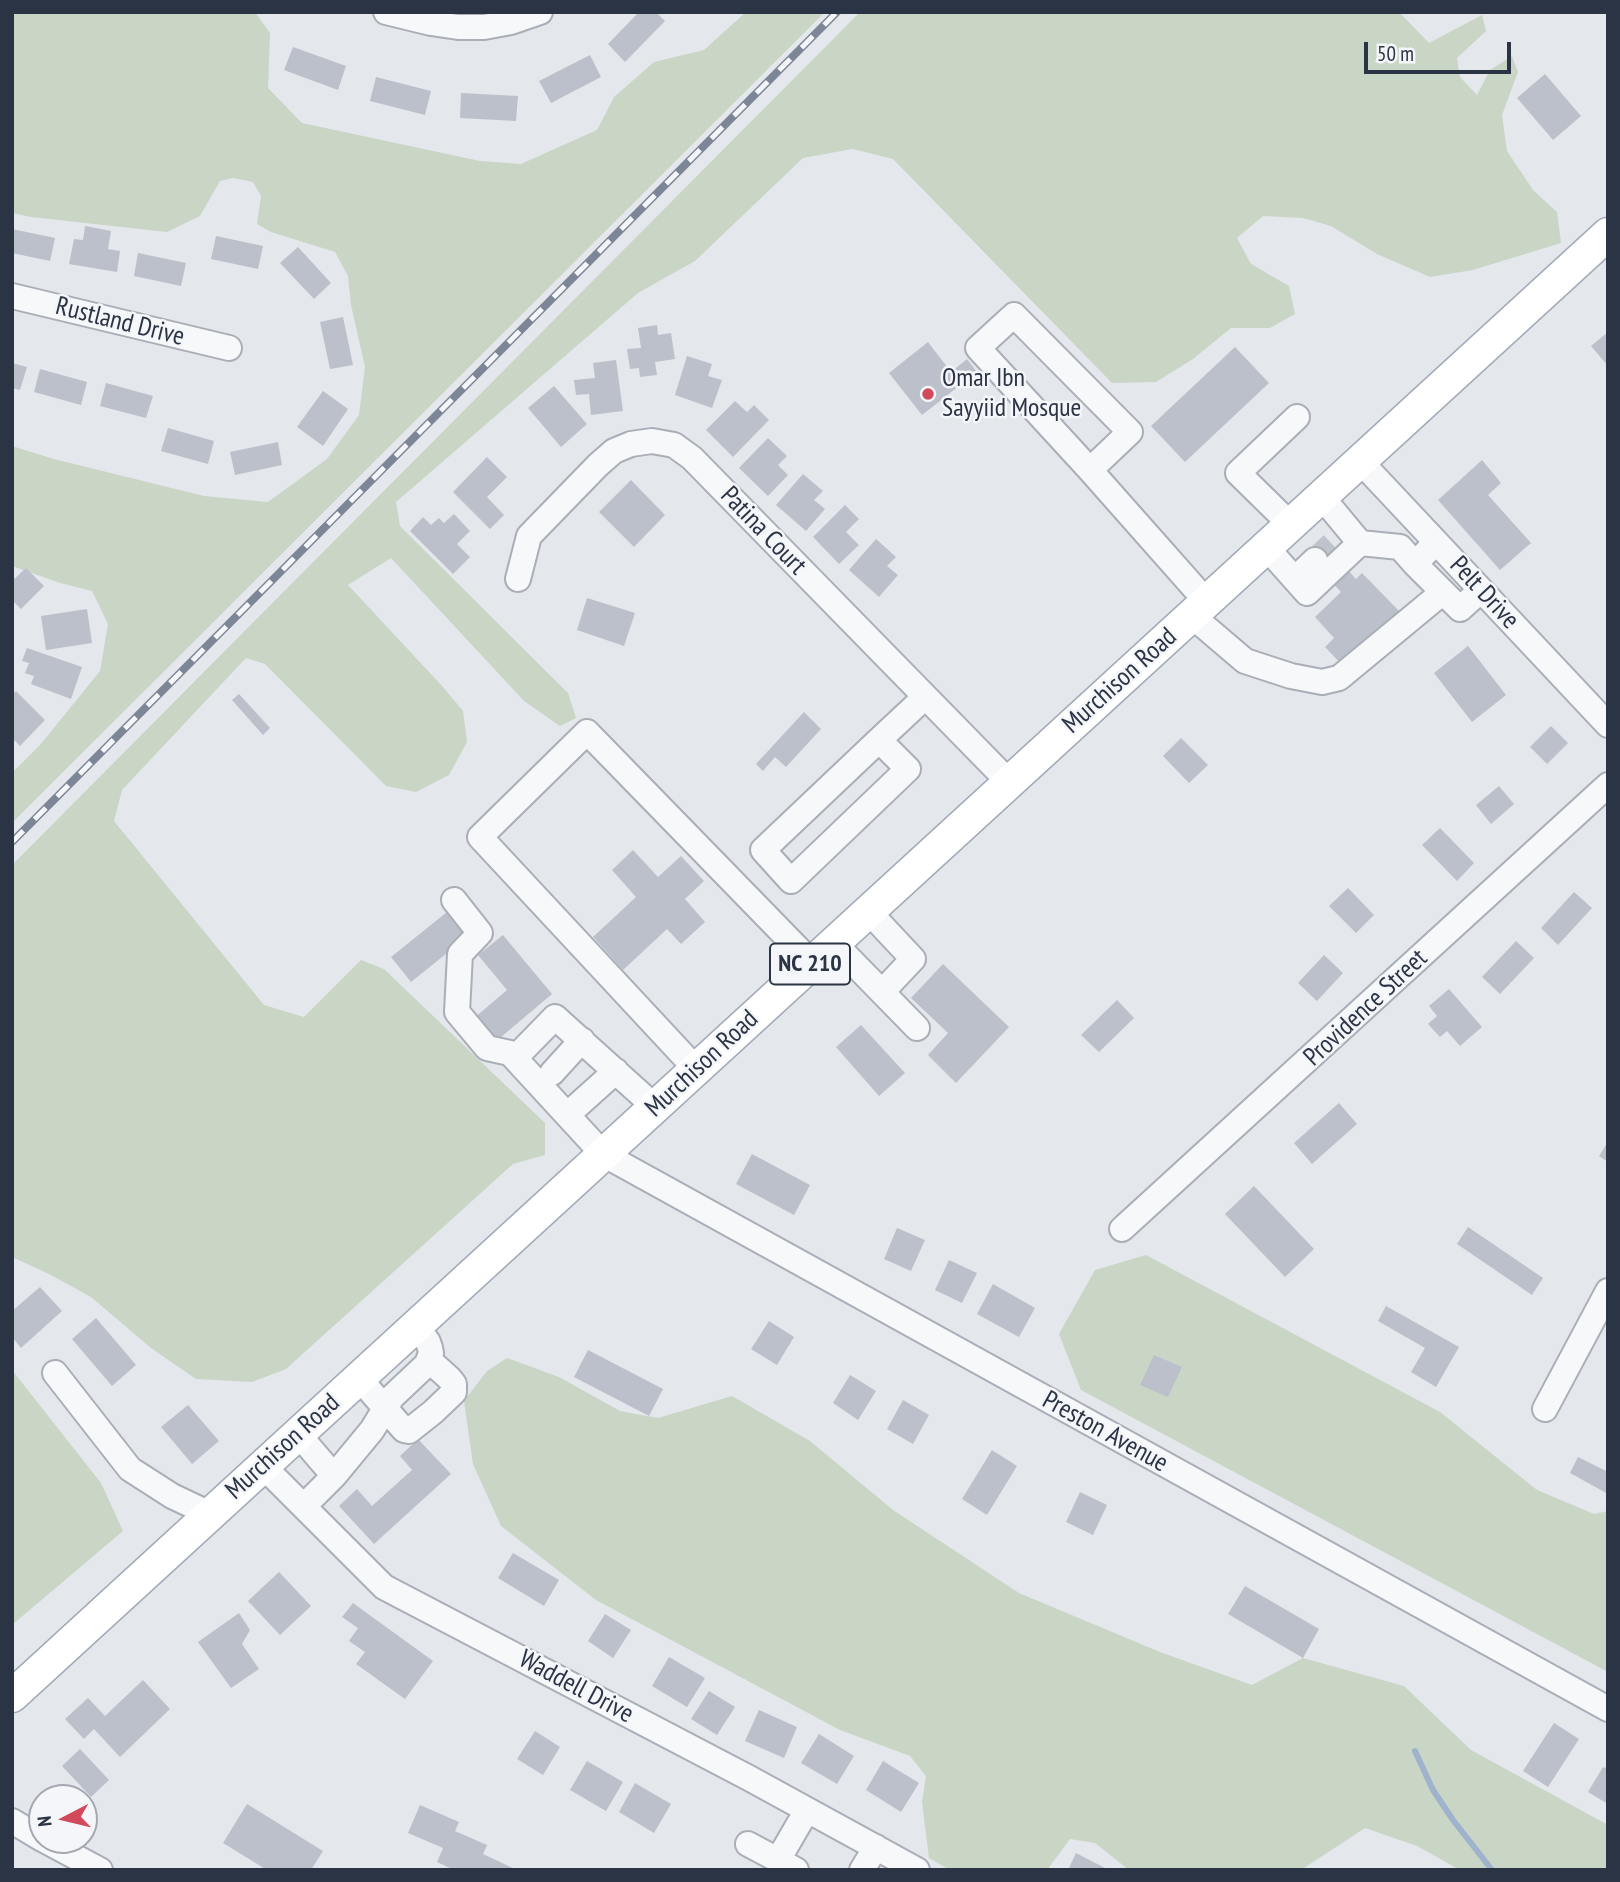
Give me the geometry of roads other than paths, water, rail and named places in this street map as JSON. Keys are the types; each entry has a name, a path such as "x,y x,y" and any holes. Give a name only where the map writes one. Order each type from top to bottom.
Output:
{"main road":[{"name":"Murchison Road","path":"12,1696 1608,234"}],"street":[{"path":"386,12 458,27 484,27 511,22 540,12"},
{"name":"Rustland Drive","path":"12,296 229,348"},
{"path":"1090,470 1130,432 1014,315 978,348 1090,470 1199,608 1245,661 1291,676 1322,682 1339,678 1443,592"},
{"path":"1290,524 1238,472 1297,416"},
{"name":"Patina Court","path":"518,579 529,536 614,451 631,444 652,441 674,445 692,458 1009,782"},
{"name":"Pelt Drive","path":"1360,461 1608,725"},
{"path":"1321,496 1339,544"},
{"path":"1415,564 1437,542"},
{"path":"1266,547 1307,593 1339,544"},
{"path":"1295,579 1339,544 1400,547 1460,609 1481,590"},
{"path":"879,740 908,769 791,881 762,850 879,740 925,697"},
{"path":"696,1069 480,837 587,732 823,953 882,992 917,1028"},
{"name":"Providence Street","path":"1122,1229 1608,785"},
{"path":"454,900 480,933 460,954 457,1012 487,1048 510,1053 515,1058 555,1017 655,1107"},
{"path":"869,912 913,959 882,992"},
{"path":"552,1073 582,1040"},
{"name":"Preston Avenue","path":"515,1058 603,1154 1608,1709"},
{"path":"567,1115 616,1071"},
{"path":"1545,1409 1608,1291"},
{"path":"304,1506 334,1476 372,1430 392,1397 421,1371 429,1360 431,1353 428,1342 416,1326"},
{"path":"359,1378 404,1430 409,1431 454,1392 454,1384 429,1360"},
{"path":"54,1373 130,1469 172,1496 210,1514"},
{"path":"298,1434 334,1476"},
{"name":"Waddell Drive","path":"263,1466 384,1587 917,1870"},
{"path":"748,1844 787,1865 807,1810"},
{"path":"12,1821 28,1830"},
{"path":"862,1870 876,1847"},
{"path":"71,1854 100,1870"}],"waterway":[{"path":"1415,1751 1433,1790 1492,1870"}],"tunnel":[{"path":"1315,560 1332,544"}],"railway":[{"path":"12,842 837,12"}],"place":[{"name":"Omar Ibn Sayyiid Mosque","path":"928,394"}]}
